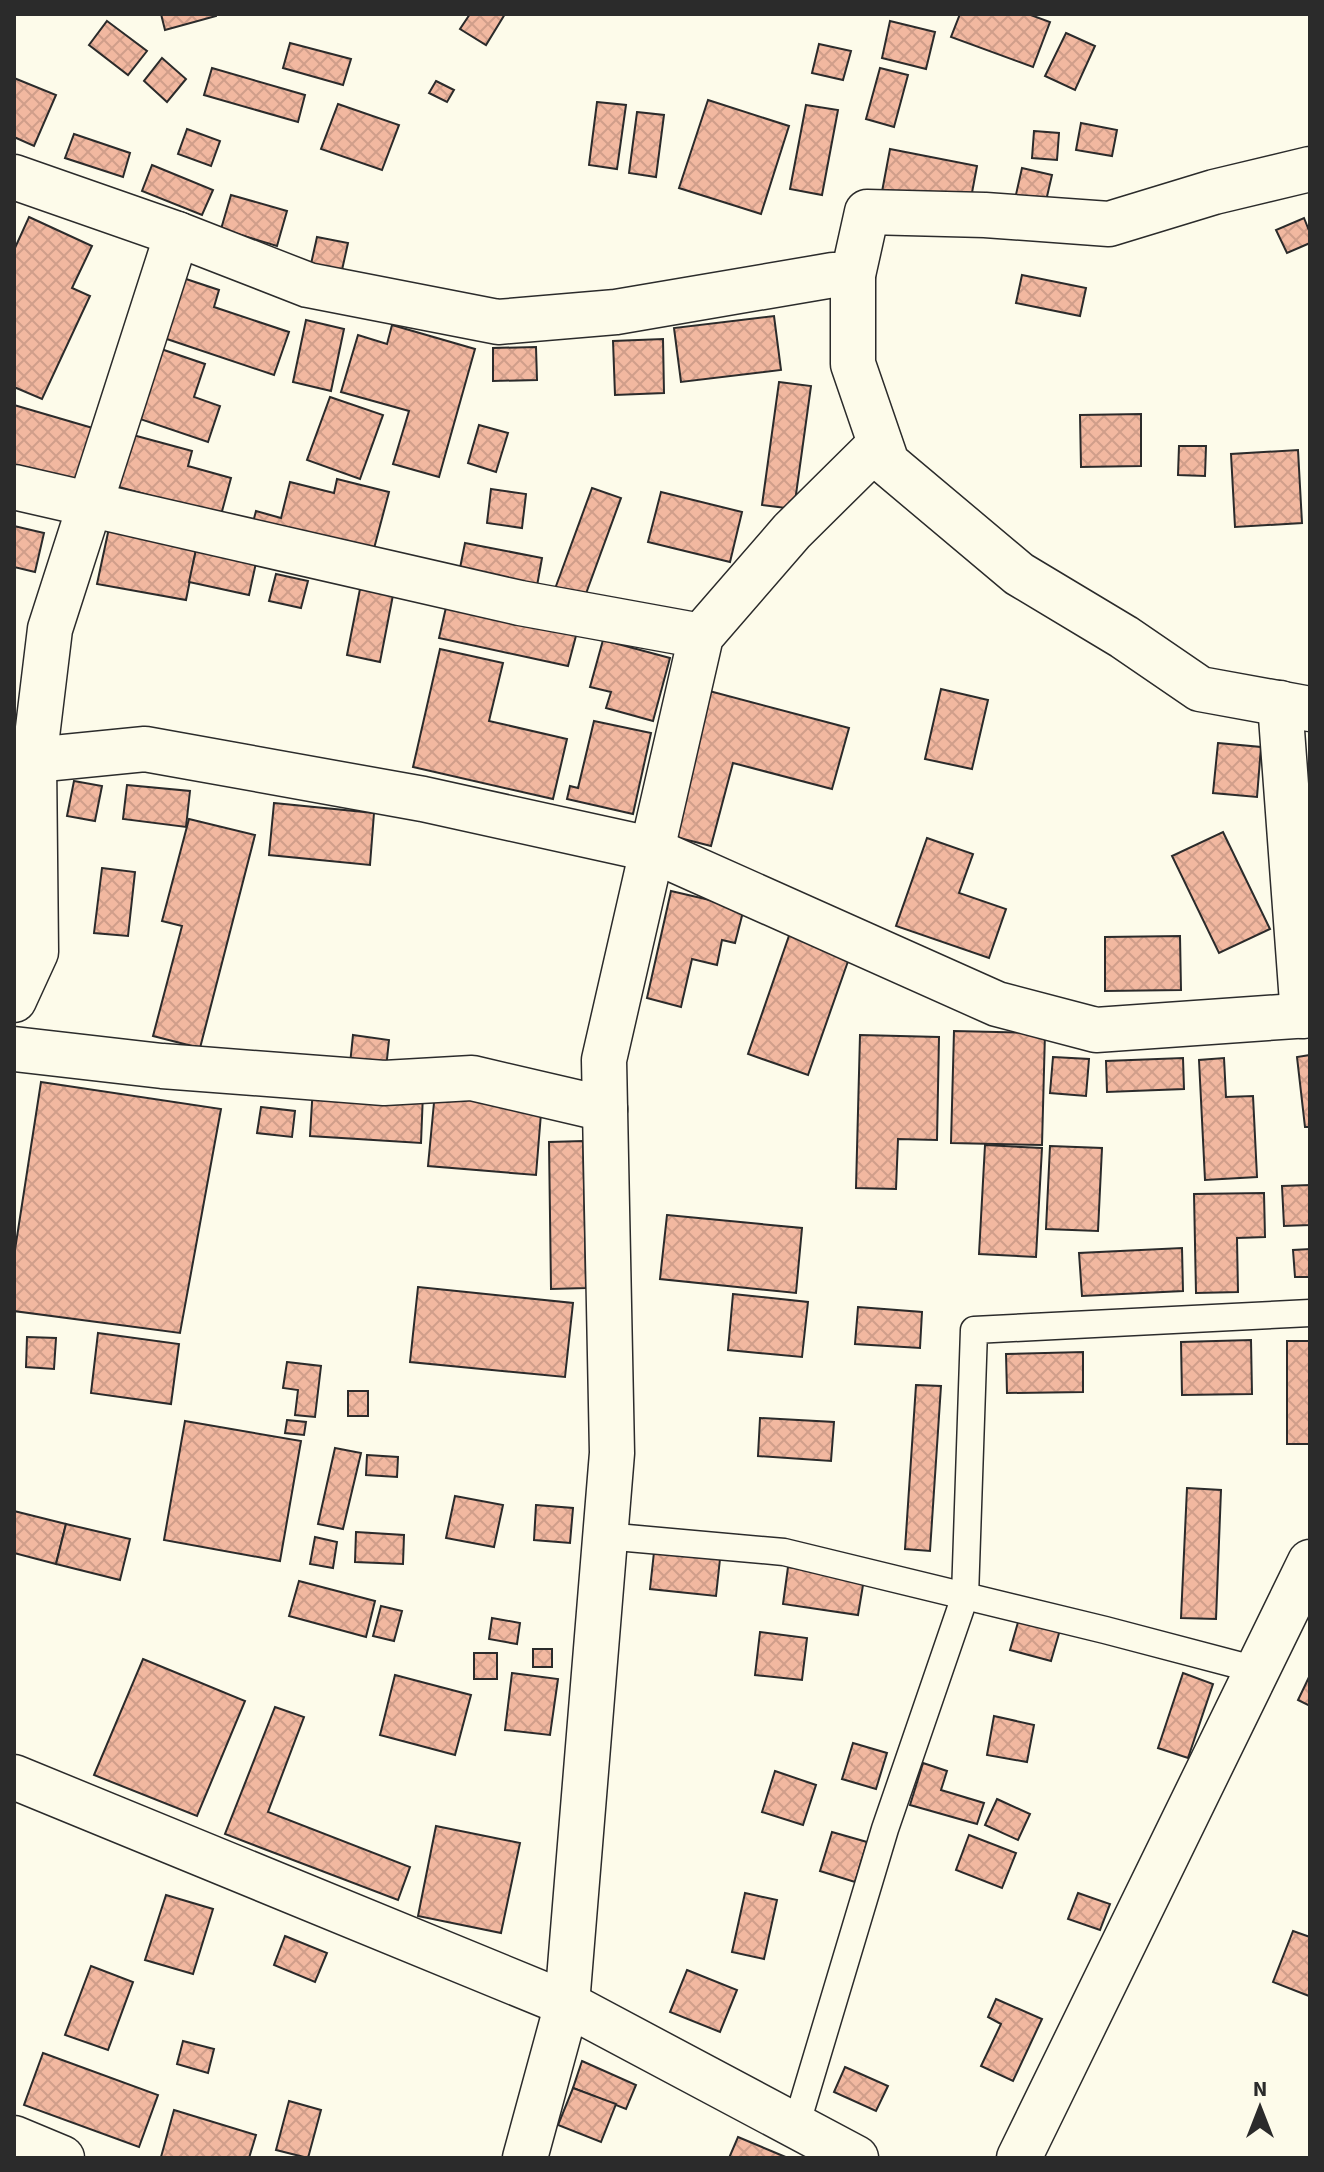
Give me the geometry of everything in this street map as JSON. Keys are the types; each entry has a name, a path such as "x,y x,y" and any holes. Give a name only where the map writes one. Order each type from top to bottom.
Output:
{"street":[{"path":"24,761 145,749 423,799 650,849 997,1004 1096,1030 1306,1016 1295,706 1200,689 1124,637 1019,574 887,463 853,364 853,275 867,212 985,215 1109,224 1214,192 1310,169"},
{"path":"14,177 177,234 308,285 498,322 616,312 833,275 853,275"},
{"path":"14,1000 36,952 24,761 50,629 177,234"},
{"path":"525,2158 567,2004 612,1453 604,1060 701,636 792,531 880,444"},
{"path":"14,487 520,603 701,636"},
{"path":"14,1049 162,1066 384,1083 472,1078 605,1109"},
{"path":"1019,2158 1310,1562"},
{"path":"14,1777 567,2004 856,2158"},
{"path":"14,2138 62,2158"}],"lane":[{"path":"796,2126 885,1829 965,1596 974,1330 1310,1313"},
{"path":"605,1536 784,1552 1257,1670"}],"building":[{"path":"161,14 216,14 216,16 165,30"},
{"path":"470,14 505,14 486,45 460,29"},
{"path":"960,14 1028,14 1050,22 1033,67 951,37"},
{"path":"107,21 147,51 128,75 89,45"},
{"path":"890,21 935,32 926,69 882,58"},
{"path":"1066,33 1095,46 1075,90 1045,76"},
{"path":"290,43 351,59 343,85 283,68"},
{"path":"819,44 851,51 843,80 812,73"},
{"path":"162,58 186,79 167,102 144,81"},
{"path":"212,68 305,95 298,122 204,95"},
{"path":"880,68 908,75 894,127 866,119"},
{"path":"14,78 56,95 34,146 14,137"},
{"path":"436,81 454,90 447,102 429,93"},
{"path":"708,100 789,126 761,214 679,188"},
{"path":"597,102 626,105 617,169 589,165"},
{"path":"338,104 399,125 382,170 321,149"},
{"path":"806,105 838,110 822,195 790,189"},
{"path":"637,112 664,115 656,177 629,173"},
{"path":"1081,123 1117,130 1112,156 1076,150"},
{"path":"187,129 220,141 211,166 178,154"},
{"path":"1034,131 1059,133 1057,160 1032,158"},
{"path":"74,134 130,153 123,177 65,158"},
{"path":"890,149 977,166 968,214 881,197"},
{"path":"152,165 213,190 202,215 142,191"},
{"path":"1022,168 1052,175 1045,205 1015,199"},
{"path":"231,195 287,211 277,246 221,229"},
{"path":"29,217 92,246 72,288 90,296 42,399 14,387 14,250"},
{"path":"1304,218 1310,243 1287,253 1276,230"},
{"path":"317,237 348,243 342,270 311,264"},
{"path":"1022,275 1086,288 1080,316 1016,303"},
{"path":"180,277 219,290 214,307 289,332 274,375 161,337"},
{"path":"774,316 781,370 681,382 674,328"},
{"path":"306,320 344,329 331,391 293,382"},
{"path":"392,325 475,349 439,477 393,464 409,411 341,392 358,335 387,344"},
{"path":"663,339 664,393 615,395 613,341"},
{"path":"536,347 537,380 493,381 493,348"},
{"path":"161,349 205,364 194,397 220,406 208,442 137,418"},
{"path":"779,382 811,386 794,509 762,505"},
{"path":"330,397 383,415 360,479 307,460"},
{"path":"14,405 96,429 76,497 14,480"},
{"path":"1141,414 1141,466 1081,467 1080,415"},
{"path":"479,425 508,433 496,472 468,463"},
{"path":"133,435 192,451 188,466 231,478 221,515 119,487"},
{"path":"1179,446 1206,446 1205,476 1178,475"},
{"path":"1298,450 1302,523 1235,527 1231,454"},
{"path":"337,479 389,492 372,556 252,526 256,511 281,518 290,482 334,493"},
{"path":"592,488 621,498 584,599 552,597"},
{"path":"491,489 526,494 522,528 487,523"},
{"path":"661,492 742,512 730,562 648,542"},
{"path":"14,526 44,533 35,572 14,567"},
{"path":"109,528 197,545 186,600 97,584"},
{"path":"465,543 542,558 535,597 457,583"},
{"path":"197,545 257,558 249,595 189,582"},
{"path":"276,574 308,581 301,608 269,601"},
{"path":"360,589 393,595 380,662 347,655"},
{"path":"447,603 577,632 568,666 439,638"},
{"path":"603,640 670,658 653,721 606,708 611,692 590,687"},
{"path":"440,649 503,663 489,721 567,739 553,799 413,767"},
{"path":"698,688 849,728 832,789 733,763 711,846 660,833"},
{"path":"941,689 988,700 972,769 925,759"},
{"path":"594,721 651,733 633,814 567,799 570,786 578,788"},
{"path":"1218,743 1261,747 1257,797 1213,793"},
{"path":"74,781 102,786 95,821 67,816"},
{"path":"127,785 190,791 186,827 123,819"},
{"path":"274,803 374,813 370,865 269,855"},
{"path":"189,819 255,835 200,1048 153,1036 182,926 162,921"},
{"path":"1223,832 1270,929 1219,953 1172,856"},
{"path":"927,838 973,854 959,893 1006,909 989,958 896,926"},
{"path":"102,868 135,872 128,936 94,933"},
{"path":"671,891 744,908 735,943 722,940 717,965 692,959 681,1007 647,998"},
{"path":"791,930 852,950 808,1075 748,1054"},
{"path":"1180,936 1181,990 1105,991 1105,937"},
{"path":"954,1031 1045,1033 1042,1145 951,1143"},
{"path":"353,1035 389,1040 385,1078 349,1074"},
{"path":"860,1035 939,1037 937,1140 898,1139 896,1189 856,1188"},
{"path":"1310,1055 1310,1127 1305,1127 1297,1057"},
{"path":"1053,1057 1089,1059 1086,1096 1050,1093"},
{"path":"1183,1058 1184,1089 1107,1092 1106,1061"},
{"path":"1224,1058 1226,1097 1253,1096 1257,1177 1205,1180 1199,1060"},
{"path":"41,1082 221,1109 180,1333 14,1311 14,1256"},
{"path":"313,1086 423,1093 421,1143 310,1136"},
{"path":"435,1092 542,1101 536,1175 428,1166"},
{"path":"261,1107 295,1111 292,1137 257,1133"},
{"path":"583,1141 586,1288 551,1289 549,1142"},
{"path":"985,1145 1042,1148 1036,1257 979,1254"},
{"path":"1050,1146 1102,1148 1098,1231 1046,1229"},
{"path":"1310,1185 1310,1225 1284,1226 1282,1186"},
{"path":"1264,1193 1265,1237 1237,1238 1238,1292 1196,1293 1194,1194"},
{"path":"667,1215 802,1228 796,1293 660,1279"},
{"path":"1182,1248 1183,1291 1082,1296 1079,1253"},
{"path":"1310,1249 1310,1277 1295,1277 1293,1250"},
{"path":"418,1287 573,1303 565,1377 410,1362"},
{"path":"733,1294 808,1302 802,1357 728,1350"},
{"path":"858,1307 922,1312 920,1348 855,1344"},
{"path":"98,1333 179,1344 171,1404 91,1393"},
{"path":"27,1337 56,1338 54,1369 26,1367"},
{"path":"1251,1340 1252,1394 1182,1395 1181,1342"},
{"path":"1287,1341 1310,1341 1310,1444 1287,1444"},
{"path":"1083,1352 1083,1392 1007,1393 1006,1354"},
{"path":"287,1362 321,1366 315,1417 295,1415 298,1390 283,1388"},
{"path":"916,1385 941,1386 930,1551 905,1549"},
{"path":"348,1391 368,1391 368,1416 348,1416"},
{"path":"760,1418 834,1422 831,1461 758,1456"},
{"path":"287,1420 306,1422 304,1435 285,1433"},
{"path":"185,1421 301,1441 280,1561 164,1540"},
{"path":"335,1448 361,1453 343,1529 318,1524"},
{"path":"367,1455 398,1457 397,1477 366,1475"},
{"path":"1187,1488 1221,1490 1216,1619 1181,1618"},
{"path":"455,1496 503,1505 494,1547 446,1538"},
{"path":"536,1505 573,1508 570,1543 534,1540"},
{"path":"14,1511 66,1524 56,1564 14,1553"},
{"path":"66,1524 130,1539 120,1580 56,1564"},
{"path":"356,1532 404,1535 403,1564 355,1562"},
{"path":"315,1537 337,1542 333,1568 310,1564"},
{"path":"654,1552 720,1559 716,1596 650,1589"},
{"path":"788,1567 864,1579 858,1615 783,1604"},
{"path":"299,1581 375,1601 366,1637 289,1616"},
{"path":"381,1606 402,1611 394,1641 373,1636"},
{"path":"1021,1612 1062,1623 1051,1661 1010,1650"},
{"path":"492,1618 520,1623 517,1644 489,1639"},
{"path":"760,1632 807,1638 802,1680 755,1675"},
{"path":"533,1649 552,1649 552,1667 533,1667"},
{"path":"474,1653 497,1653 497,1679 474,1679"},
{"path":"143,1659 245,1701 197,1816 94,1775"},
{"path":"512,1673 558,1679 550,1735 505,1730"},
{"path":"1183,1673 1213,1684 1188,1758 1158,1748"},
{"path":"395,1675 471,1695 455,1755 380,1735"},
{"path":"1310,1675 1310,1706 1298,1700"},
{"path":"275,1707 304,1717 268,1812 410,1867 398,1900 225,1834"},
{"path":"994,1716 1034,1725 1027,1762 987,1755"},
{"path":"853,1743 887,1753 876,1789 842,1779"},
{"path":"923,1763 947,1771 941,1790 984,1803 977,1824 910,1805"},
{"path":"775,1771 816,1785 803,1825 762,1812"},
{"path":"997,1799 1030,1814 1018,1840 985,1825"},
{"path":"436,1826 520,1843 501,1933 418,1916"},
{"path":"832,1832 867,1842 855,1882 820,1871"},
{"path":"969,1835 1016,1853 1002,1888 956,1870"},
{"path":"745,1893 777,1900 764,1959 732,1952"},
{"path":"1078,1893 1110,1904 1100,1930 1068,1919"},
{"path":"166,1895 213,1909 193,1974 145,1960"},
{"path":"1293,1931 1310,1937 1309,1996 1273,1982"},
{"path":"285,1936 327,1953 315,1982 274,1965"},
{"path":"91,1966 133,1982 108,2050 65,2035"},
{"path":"687,1970 737,1990 720,2032 670,2012"},
{"path":"996,1999 1042,2019 1013,2081 981,2066 1001,2024 988,2017"},
{"path":"183,2041 214,2049 208,2073 177,2064"},
{"path":"43,2053 158,2095 139,2147 24,2105"},
{"path":"582,2061 636,2085 626,2109 573,2088"},
{"path":"845,2067 888,2086 876,2111 834,2092"},
{"path":"573,2088 616,2104 601,2142 558,2125"},
{"path":"289,2101 321,2110 308,2158 276,2150"},
{"path":"174,2110 256,2135 249,2158 161,2157"},
{"path":"738,2137 788,2158 729,2158"}]}
